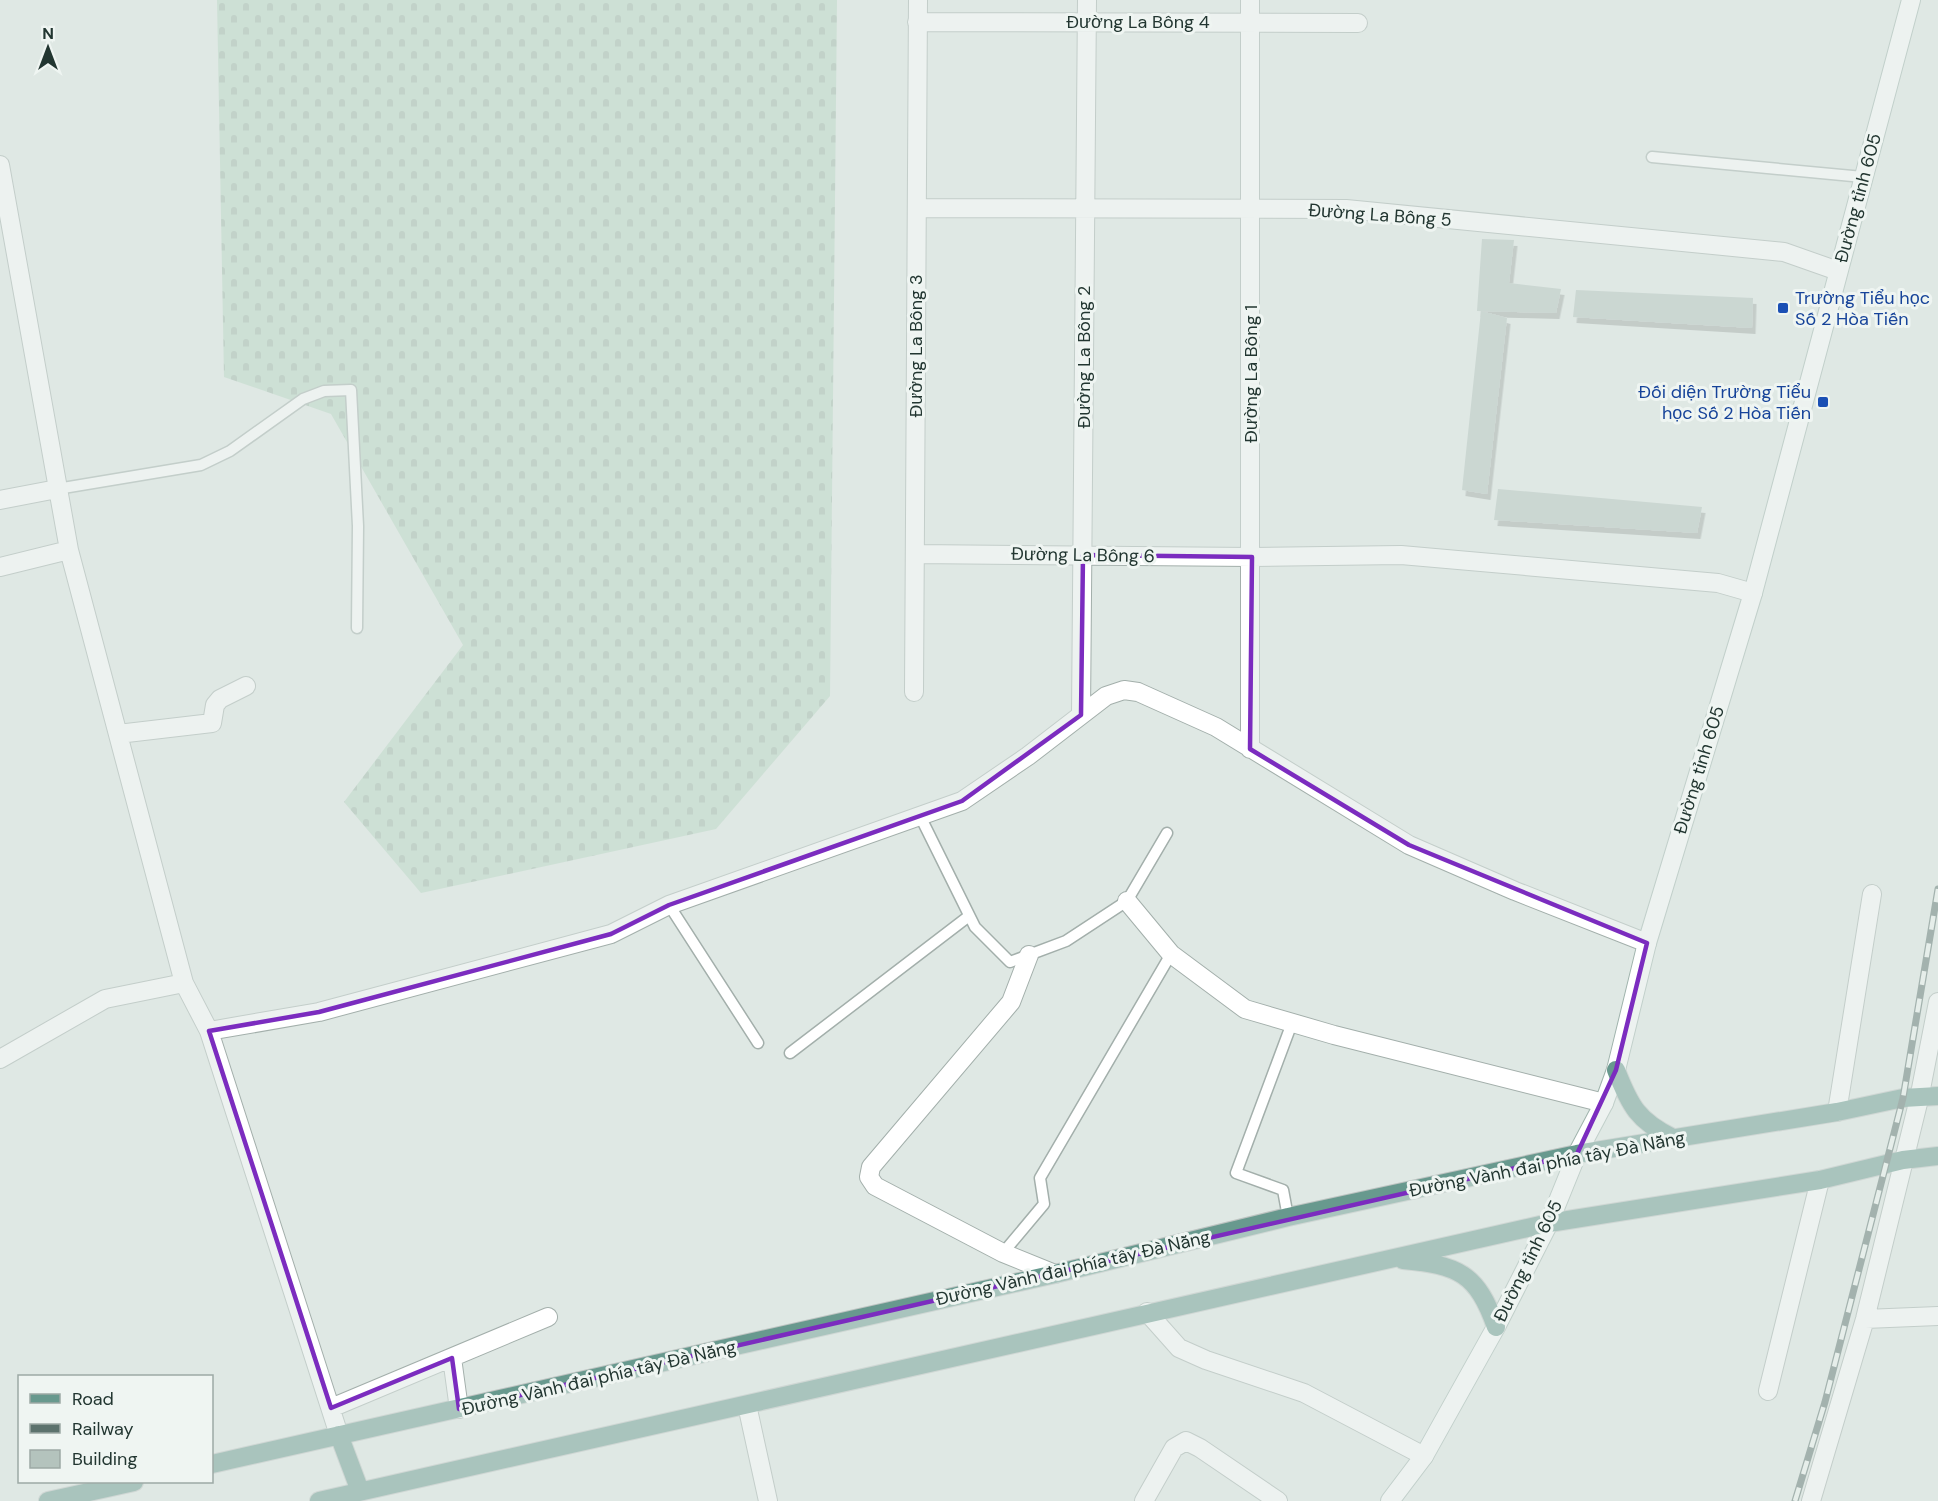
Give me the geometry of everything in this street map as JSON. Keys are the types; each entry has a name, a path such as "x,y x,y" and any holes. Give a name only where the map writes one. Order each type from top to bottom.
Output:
{"main road":[{"path":"1616,1070 1628,1099 1638,1113 1650,1127 1673,1138"},
{"name":"Đường Vành đai phía tây Đà Nẵng","path":"213,1464 1055,1274 1288,1216 1577,1154 1837,1112 1903,1098 1919,1099 1938,1096"},
{"path":"319,1501 362,1496 1147,1312 1549,1223 1820,1180 1903,1160 1938,1156"},
{"path":"1386,1258 1440,1264 1462,1274 1476,1286 1488,1305 1496,1328"},
{"path":"339,1435 362,1496"},
{"path":"48,1501 129,1483"}],"street":[{"name":"Đường La Bông 3","path":"914,692 918,0"},
{"name":"Đường La Bông 2","path":"1081,715 1088,0"},
{"name":"Đường La Bông 1","path":"1250,0 1252,557 1250,748"},
{"name":"Đường tỉnh 605","path":"1390,1501 1424,1456 1496,1328 1549,1223 1577,1154 1604,1103 1616,1070 1647,943 1753,594 1911,0"},
{"name":"Đường La Bông 4","path":"917,22 1358,23"},
{"path":"0,165 5,224 69,550 117,734 184,983 209,1031 339,1435"},
{"name":"Đường La Bông 5","path":"916,208 1346,209 1784,252 1838,271"},
{"path":"0,500 57,489"},
{"path":"0,567 69,550"},
{"name":"Đường La Bông 6","path":"915,554 1252,557 1401,555 1718,583 1753,594"},
{"path":"117,734 212,723 215,705 220,699 246,686"},
{"path":"209,1031 319,1012 611,934 669,905 962,801 1028,756 1106,696 1131,691 1216,727 1409,845 1647,943"},
{"path":"1837,1112 1872,894"},
{"path":"1127,901 1171,954 1245,1009 1604,1103"},
{"path":"1029,955 1011,1002 869,1172 871,1182 875,1186 1003,1253 1055,1274"},
{"path":"0,1059 105,999 184,983"},
{"path":"1811,1501 1865,1319 1919,1099 1938,1002"},
{"path":"1768,1391 1820,1180"},
{"path":"1147,1312 1179,1348 1206,1360 1304,1393 1424,1456"},
{"path":"1865,1319 1938,1316"},
{"path":"331,1408 548,1317"},
{"path":"452,1358 459,1409"},
{"path":"747,1405 768,1501"},
{"path":"1144,1501 1174,1448 1186,1442 1200,1448 1278,1501"}],"lane":[{"path":"1652,157 1863,177"},
{"path":"57,489 201,465 230,451 303,399 324,391 351,390 358,526 357,628"},
{"path":"920,816 975,927 1011,962 1066,941 1127,901 1167,833"},
{"path":"669,905 758,1043"},
{"path":"790,1053 969,916"},
{"path":"1003,1253 1044,1204 1040,1178 1171,954"},
{"path":"1288,1216 1283,1190 1236,1173 1292,1023"}],"highlighted area":[{"path":"1083,555 1252,557 1250,749 1409,845 1647,943 1616,1070 1577,1154 459,1409 452,1358 331,1408 209,1031 319,1012 611,934 669,905 962,801 1081,715"}],"green space":[{"path":"217,0 837,0 830,696 716,829 421,893 344,802 463,645 331,414 224,377"}],"building":[{"path":"1482,239 1514,240 1509,283 1561,289 1556,313 1477,311"},
{"path":"1576,290 1753,298 1752,328 1573,317"},
{"path":"1481,311 1507,318 1487,494 1462,490"},
{"path":"1498,489 1702,507 1697,533 1494,520"}],"railway":[{"path":"1795,1501 1825,1402 1903,1098 1938,889"}],"place":[{"name":"Trường Tiểu học Số 2 Hòa Tiến","path":"1783,308"},
{"name":"Đối diện Trường Tiểu học Số 2 Hòa Tiến","path":"1823,402"}]}
